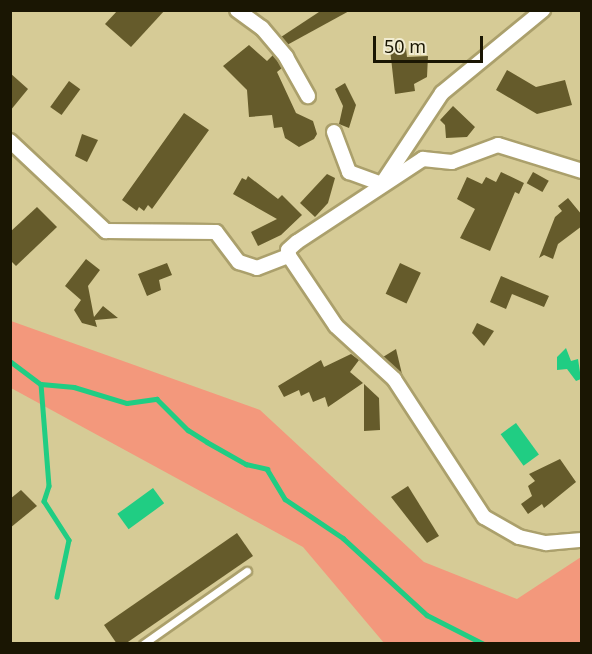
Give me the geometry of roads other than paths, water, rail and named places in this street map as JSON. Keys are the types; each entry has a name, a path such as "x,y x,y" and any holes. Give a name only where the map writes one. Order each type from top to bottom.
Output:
{"street":[{"path":"237,10 262,28 286,57 308,96"},
{"path":"382,184 442,93 543,10"},
{"path":"334,132 349,172 382,184"},
{"path":"10,141 106,231 216,232 239,262 257,268 289,256"},
{"path":"582,171 498,145 452,162 423,159 382,184 288,250 289,256 336,326 394,379 484,518 519,537 546,543 582,540"}],"lane":[{"path":"143,644 247,571"}],"waterway":[{"path":"10,361 41,384 74,387 127,403 157,399 188,430 246,464 267,469 285,499 343,538 427,615 484,644"},
{"path":"41,384 49,486 44,501 69,540 57,597"}]}
